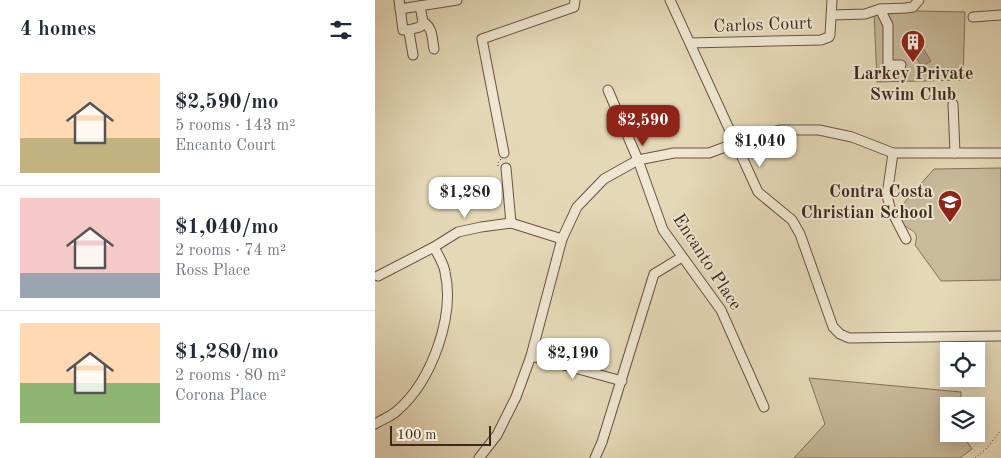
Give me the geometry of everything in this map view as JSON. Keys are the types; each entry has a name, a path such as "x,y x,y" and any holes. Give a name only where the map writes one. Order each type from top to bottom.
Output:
{"street":[{"path":"420,6 423,22 420,27 403,30 399,4 420,6 457,0"},
{"path":"504,154 483,39 575,6 575,0"},
{"path":"670,0 758,192 792,220 800,234 833,327 840,334 849,338 1001,336"},
{"name":"Carlos Court","path":"690,43 821,40 830,35 833,15 832,0"},
{"path":"833,15 865,14 880,9 906,8 913,6 919,0"},
{"path":"880,9 888,25 888,65 901,65"},
{"path":"973,17 1001,15"},
{"path":"423,22 431,28 434,49"},
{"path":"408,30 413,55"},
{"name":"Encanto Place","path":"608,90 638,160 663,230 721,310 765,407"},
{"path":"953,104 955,154"},
{"path":"479,458 497,435 516,397 531,356 562,238 577,207 604,179 638,160 674,153 709,153 780,130 819,130 852,137 893,153 1001,153"},
{"path":"893,153 887,194 890,208 906,239"},
{"path":"506,168 511,223"},
{"path":"378,276 434,247 458,232 481,227 511,223 562,238"},
{"path":"375,424 397,411 413,395 428,371 439,340 448,301 445,271 434,247"},
{"path":"595,458 622,381 654,274 682,257"},
{"path":"531,356 622,381"}],"path":[{"path":"975,458 986,449 1001,430"}],"shaded area":[{"path":"913,7 917,11 965,12 963,80 877,82 874,11"},
{"name":"Contra Costa Christian School","path":"1001,168 1001,280 941,281 915,245 915,233 902,223 896,212 934,169"},
{"path":"809,378 961,392 961,397 940,397 940,442 967,442 972,449 960,458 794,458 825,424"}],"water":[{"path":"919,42 931,61 922,67 910,47"}],"place":[{"name":"Larkey Private Swim Club","path":"913,63"},
{"name":"Contra Costa Christian School","path":"950,223"}]}
